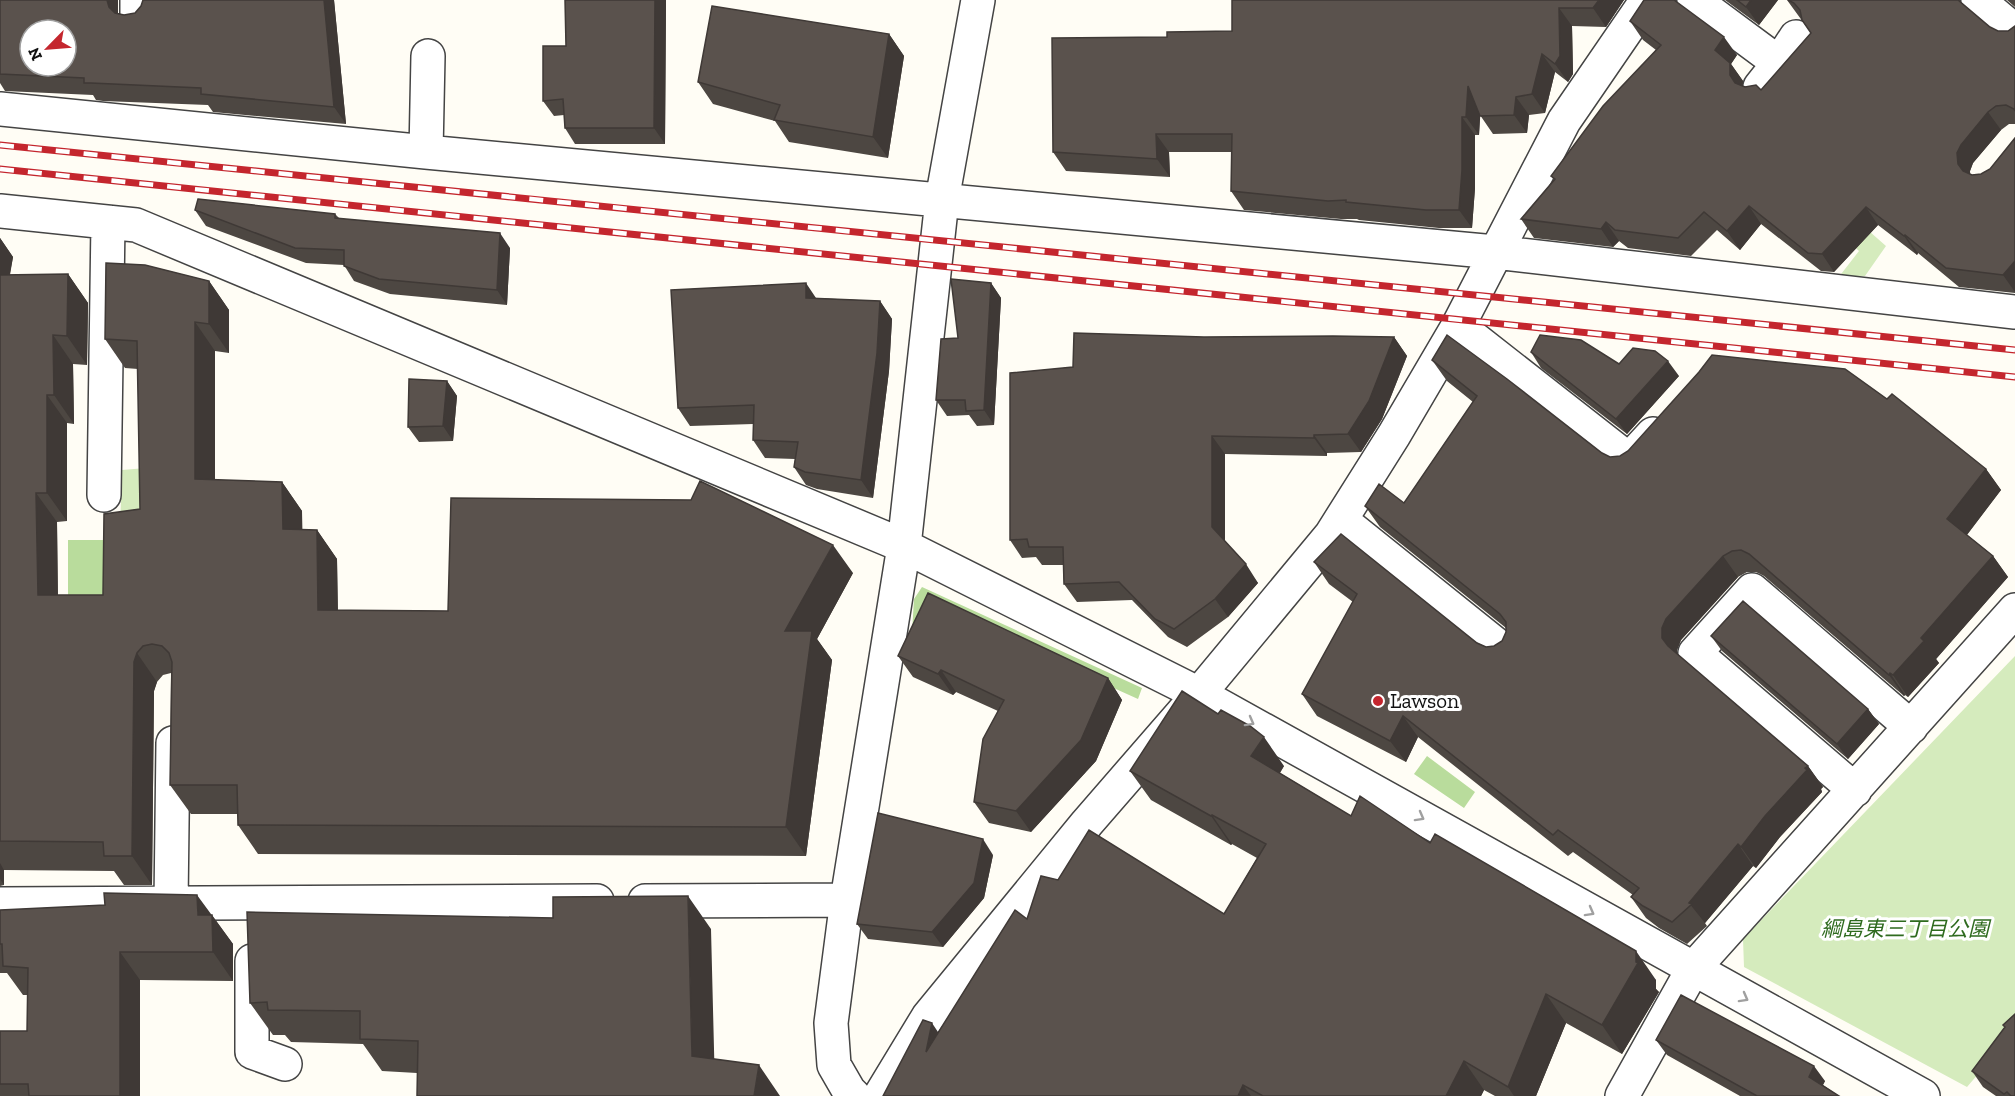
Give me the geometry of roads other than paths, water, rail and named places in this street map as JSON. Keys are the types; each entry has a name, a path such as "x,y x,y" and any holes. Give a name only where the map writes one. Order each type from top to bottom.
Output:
{"street":[{"path":"854,1096 849,1092 834,1065 831,1023 847,900 904,546 942,200 978,0"},
{"path":"880,1096 928,1017 1087,823 1199,694 1331,535 1458,326 1564,121 1647,0"},
{"path":"1694,0 1778,62"},
{"path":"1977,0 2015,31"},
{"path":"426,152 428,56"},
{"path":"0,109 426,152 1495,252 2015,312"},
{"path":"0,212 136,225 904,546 1199,694 1923,1096"},
{"path":"104,495 108,222"},
{"path":"1458,326 1629,460 1677,408"},
{"path":"1341,520 1503,650"},
{"path":"1855,790 1695,653 1752,590 1911,727"},
{"path":"1622,1096 1693,969 2015,610"},
{"path":"171,903 173,715"},
{"path":"0,904 847,900"},
{"path":"251,903 252,1052 285,1064"}],"railway":[{"path":"0,145 2015,350"},
{"path":"0,169 2015,377"}],"place":[{"name":"Lawson","path":"1378,701"}],"park label":[{"name":"綱島東三丁目公園","path":"1905,929"}]}
